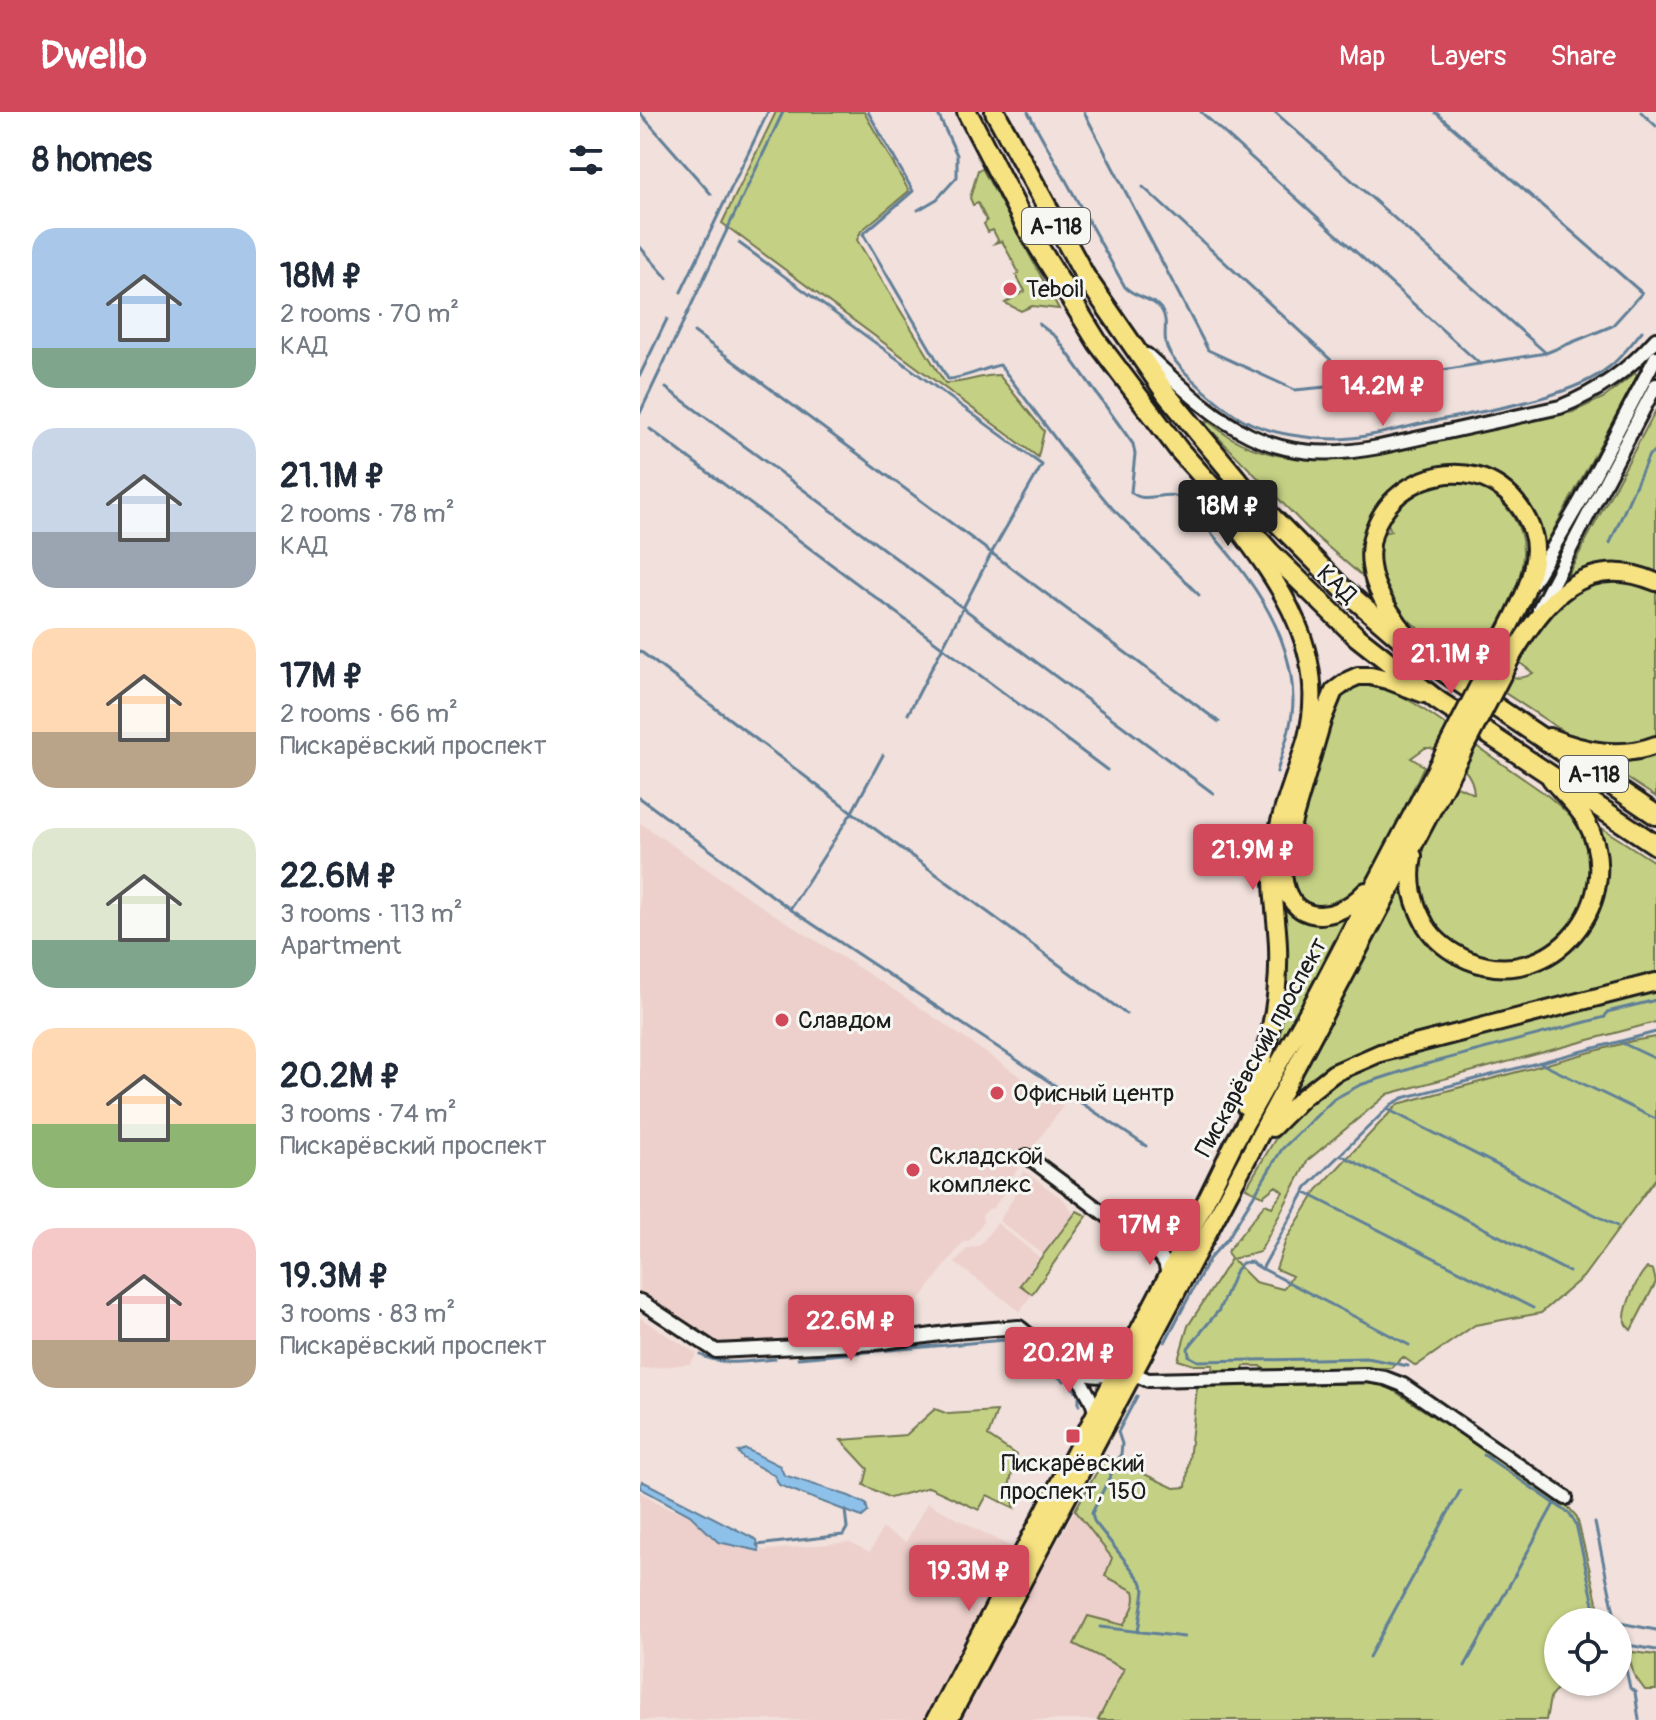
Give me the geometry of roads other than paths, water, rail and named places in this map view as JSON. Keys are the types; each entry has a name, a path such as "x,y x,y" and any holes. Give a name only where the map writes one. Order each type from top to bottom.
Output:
{"highway":[{"name":"КАД","path":"967,112 1062,288 1128,386 1179,450 1298,582 1356,636 1437,700 1656,845"},
{"name":"КАД","path":"995,112 1070,252 1125,336 1167,395 1250,495 1342,588 1422,657 1656,815"}],"main road":[{"path":"1179,450 1276,580 1299,623 1311,670 1312,712 1273,858 1278,945 1273,1017 1268,1045 1237,1123 1233,1145"},
{"path":"1422,657 1379,594 1370,563 1373,536 1378,524 1398,496 1417,482 1458,473 1498,484 1513,498 1531,527 1534,541 1535,552 1523,598"},
{"path":"1532,623 1561,591 1599,575 1634,574 1656,582"},
{"name":"Пискарёвский проспект","path":"949,1720 1124,1372 1168,1274 1233,1145 1381,875 1445,768 1506,651 1523,598"},
{"name":"Пискарёвский проспект","path":"1506,651 1532,623"},
{"path":"1381,875 1356,902 1329,915 1303,912 1293,903 1285,887 1284,857 1323,718 1334,691 1342,683 1358,676 1387,680 1437,700"},
{"path":"1533,731 1592,751 1631,753 1656,745"},
{"name":"Пискарёвский проспект","path":"935,1720 1095,1413 1124,1372 1257,1144 1424,825 1445,768"},
{"path":"1424,825 1410,872 1412,896 1430,933 1449,950 1479,964 1511,967 1531,963 1545,957 1574,934 1585,919 1597,892 1599,878 1594,839 1585,820 1547,775"},
{"path":"1257,1144 1302,1098 1334,1073 1380,1053 1656,982"}],"street":[{"path":"1125,336 1199,404 1236,431 1287,448 1324,454 1350,453 1560,407 1588,396 1608,383 1641,357 1656,339"},
{"name":"Пискарёвский проспект","path":"1523,598 1581,500 1656,357"},
{"name":"Пискарёвский проспект","path":"1532,623 1656,385"},
{"path":"1027,1156 1147,1245 1165,1262 1168,1274"},
{"path":"1147,1245 1164,1246 1189,1235"},
{"path":"640,1301 716,1351 876,1343 1019,1327 1079,1373 1099,1377 1124,1372 1148,1380 1366,1375 1385,1378 1403,1385 1566,1498"},
{"path":"1079,1373 1080,1380 1094,1401 1095,1413"}],"water":[{"path":"746,1449 780,1466 784,1475 866,1504 868,1512 862,1517 779,1485 775,1476 738,1452"},
{"path":"642,1481 757,1540 759,1551 718,1542 690,1515 640,1488"}],"waterway":[{"path":"681,292 768,112"},
{"path":"640,413 783,112"},
{"path":"868,112 913,191 863,234 948,379 1000,365 1069,457 1112,508 1199,595"},
{"path":"918,210 937,199 957,177 957,155 937,112"},
{"path":"1028,112 1125,287 1161,309 1165,318 1166,344 1177,363 1224,406 1244,420 1266,429 1303,437 1350,438 1523,403 1572,388 1592,378 1618,359 1642,331"},
{"path":"1084,112 1208,350 1295,390 1357,384 1546,353 1612,326 1642,293 1435,112"},
{"path":"1201,112 1480,364"},
{"path":"1275,112 1546,353"},
{"path":"1641,112 1656,126"},
{"path":"640,113 711,194"},
{"path":"1143,187 1357,384"},
{"path":"739,243 1042,465 992,552 908,714"},
{"path":"640,247 667,278"},
{"path":"640,375 667,319"},
{"path":"1039,324 1056,337 1133,444 1135,454 1131,492 1142,497 1169,495 1182,499 1239,567 1271,615 1290,670 1293,700 1290,727 1277,772"},
{"path":"694,332 1219,722"},
{"path":"666,388 1213,793"},
{"path":"650,429 1107,770"},
{"path":"1610,543 1649,455 1656,451"},
{"path":"640,651 1126,1014"},
{"path":"790,909 852,812 883,755"},
{"path":"640,798 790,909 1146,1146"},
{"path":"1165,1342 1209,1259 1228,1238 1282,1149 1334,1099 1360,1085 1419,1066 1605,1017 1607,1012 1656,1000"},
{"path":"1408,1366 1367,1358 1198,1361 1189,1356 1188,1348 1219,1310 1236,1270 1242,1263 1251,1262 1262,1269 1307,1187 1392,1104 1403,1098 1656,1032"},
{"path":"1620,1042 1656,1059"},
{"path":"1540,1063 1656,1119"},
{"path":"1387,1109 1617,1226"},
{"path":"1341,1155 1569,1272"},
{"path":"1304,1192 1533,1308"},
{"path":"1263,1269 1409,1345"},
{"path":"798,1358 1004,1340 1016,1345 1064,1381"},
{"path":"701,1355 728,1362 775,1359"},
{"path":"1073,1388 1079,1394 1079,1405"},
{"path":"1137,1396 1118,1432 1121,1454 1092,1513 1094,1521 1141,1581 1144,1590 1138,1632"},
{"path":"1484,1455 1570,1514 1576,1524 1595,1608"},
{"path":"1369,1657 1460,1491"},
{"path":"1465,1666 1555,1502"},
{"path":"757,1545 843,1535 847,1528 845,1510"},
{"path":"1595,1523 1615,1617 1620,1623 1656,1630"},
{"path":"1100,1627 1184,1637"},
{"path":"1639,1720 1635,1692 1630,1688 1622,1650 1628,1645 1656,1650"}],"place":[{"name":"Teboil","path":"1010,289"},
{"name":"Славдом","path":"782,1020"},
{"name":"Офисный центр","path":"997,1093"},
{"name":"Складской комплекс","path":"913,1170"},
{"name":"Пискарёвский проспект, 150","path":"1073,1436"}]}
